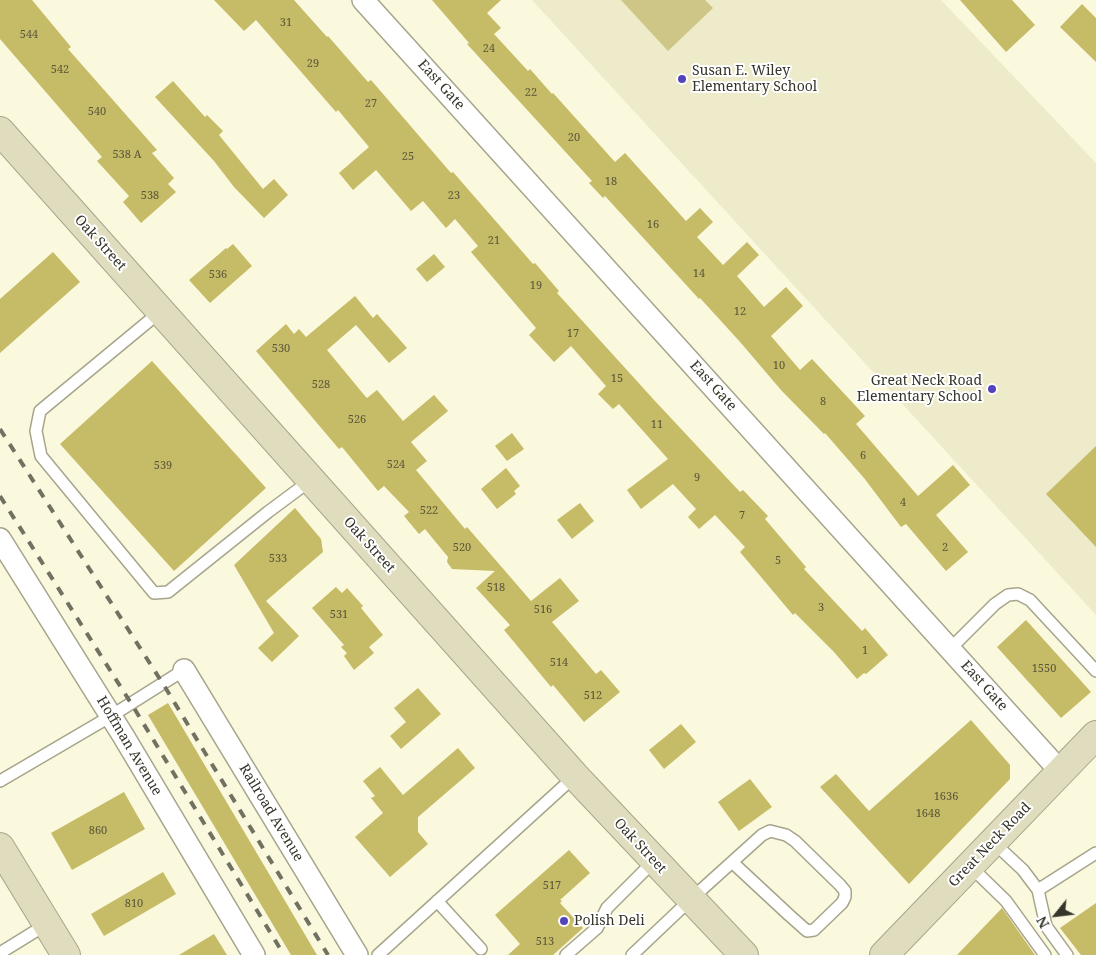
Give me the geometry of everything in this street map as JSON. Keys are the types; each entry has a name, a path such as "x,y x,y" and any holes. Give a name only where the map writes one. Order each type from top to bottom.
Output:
{"main road":[{"name":"Oak Street","path":"0,131 575,776 690,900 744,955"},
{"name":"Great Neck Road","path":"884,955 1096,736"},
{"path":"0,847 66,955"}],"street":[{"name":"East Gate","path":"363,0 1062,772"},
{"name":"Hoffman Avenue","path":"0,539 111,716 254,955"},
{"name":"Railroad Avenue","path":"184,670 357,955"}],"lane":[{"path":"161,311 40,412 36,432 41,456 154,593 168,592 311,480"},
{"path":"950,648 995,604 1008,595 1018,594 1030,600 1096,670"},
{"path":"0,781 111,716 184,670"},
{"path":"378,955 575,776"},
{"path":"632,955 690,900 732,862 762,835 770,831 778,832 802,847 840,885 845,891 845,897 842,903 814,930 808,931 732,862"},
{"path":"993,842 1023,870 1038,890 1046,926 1067,955"},
{"path":"1038,890 1096,853"},
{"path":"566,955 597,928 608,908 654,861"},
{"path":"970,866 1006,901 1045,955"},
{"path":"437,901 481,949"},
{"path":"0,953 47,924"}],"shaded area":[{"name":"Great Neck Road Elementary School","path":"532,0 941,0 1096,163 1096,615"},
{"path":"621,0 705,0 713,8 668,51"}],"building":[{"path":"0,0 32,0 71,47 68,49 157,150 152,153 174,178 168,184 176,192 141,223 123,202 129,196 97,161 102,157 0,39"},
{"path":"214,0 294,0 368,82 371,80 451,173 453,172 533,264 535,263 559,291 557,293 655,401 740,492 743,490 768,516 765,519 806,567 804,569 862,631 865,628 888,655 866,674 864,673 857,679 834,652 795,613 793,615 740,552 745,547 715,515 699,529 688,517 696,509 673,484 641,509 627,490 668,459 619,404 613,409 598,394 606,386 571,346 554,362 529,335 536,328 471,252 478,246 455,219 446,228 423,201 411,211 376,170 353,190 339,173 369,147 256,20 244,31"},
{"path":"432,0 501,0 487,13 501,28 494,34 528,71 530,69 553,93 615,162 625,153 686,221 700,208 713,222 697,237 723,265 747,242 759,255 737,276 764,307 786,287 803,306 771,336 800,370 812,359 865,416 856,424 918,496 953,465 970,485 936,515 968,552 946,571 906,524 901,527 864,478 825,433 781,390 741,343 605,196 603,198 589,183 592,181 467,44 469,43"},
{"path":"960,0 1012,0 1035,25 1006,52"},
{"path":"1082,4 1096,18 1096,62 1060,27"},
{"path":"173,81 205,117 207,115 223,131 219,135 263,189 274,179 288,195 264,218 234,187 214,161 155,97"},
{"path":"233,244 252,266 210,303 189,280"},
{"path":"53,252 80,282 0,353 0,299"},
{"path":"434,254 445,267 427,282 416,269"},
{"path":"355,296 373,318 377,314 407,348 389,363 356,325 327,350 367,398 377,390 403,421 434,395 448,411 411,442 427,461 416,470 465,529 467,527 531,601 560,578 579,601 552,622 596,674 601,670 620,692 584,722 553,685 551,687 504,630 510,625 476,588 495,571 452,569 447,562 448,557 425,529 419,534 404,516 409,512 384,486 378,491 342,447 339,449 256,351 286,324 294,334 299,329 306,337"},
{"path":"152,361 266,488 174,571 60,444"},
{"path":"512,433 524,449 507,461 495,446"},
{"path":"1096,446 1096,547 1046,494"},
{"path":"506,468 520,486 514,491 516,494 497,509 481,489"},
{"path":"580,503 594,521 572,539 557,520"},
{"path":"295,508 321,539 323,552 266,601 299,636 272,662 258,648 274,633 234,565"},
{"path":"336,587 342,593 347,588 363,606 361,608 383,635 369,647 374,653 354,670 344,656 347,653 341,647 344,645 312,608"},
{"path":"1026,620 1091,692 1061,718 997,647"},
{"path":"418,688 441,714 401,749 390,736 406,722 394,708"},
{"path":"168,703 317,955 291,955 148,715"},
{"path":"971,720 1010,765 1010,779 909,884 820,787 836,774 869,811"},
{"path":"681,724 696,742 664,769 649,750"},
{"path":"458,748 475,768 418,817 418,832 428,844 390,877 355,837 383,813 371,798 375,796 363,781 380,767 403,795"},
{"path":"750,779 772,807 739,831 718,802"},
{"path":"124,792 145,829 72,870 51,833"},
{"path":"569,850 590,873 560,900 562,901 560,903 583,928 553,955 508,955 520,944 495,915"},
{"path":"163,872 176,894 104,936 91,914"},
{"path":"1096,903 1096,955 1081,955 1060,928"},
{"path":"1002,908 1035,955 957,955"},
{"path":"214,934 227,955 179,955"}],"railway":[{"path":"0,429 165,687 328,955"},
{"path":"0,496 134,708 284,955"}],"place":[{"name":"Susan E. Wiley Elementary School","path":"682,79"},
{"name":"Great Neck Road Elementary School","path":"992,389"},
{"name":"Polish Deli","path":"564,921"}]}
